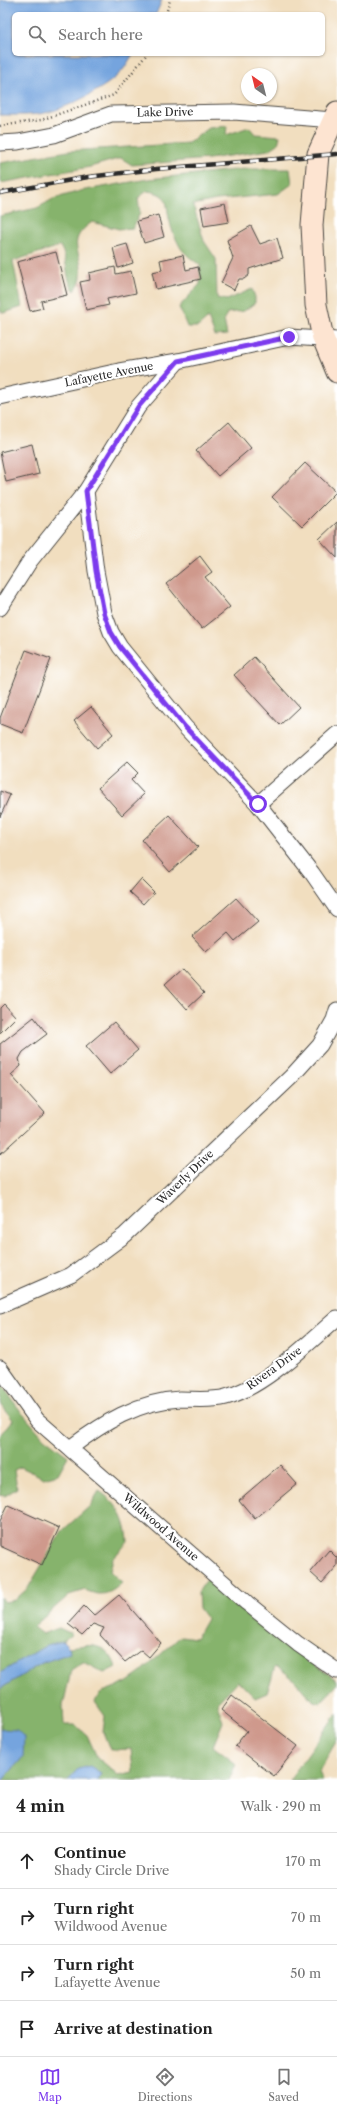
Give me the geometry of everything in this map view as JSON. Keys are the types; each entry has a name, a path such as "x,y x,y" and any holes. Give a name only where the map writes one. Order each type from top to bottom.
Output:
{"street":[{"name":"Lake Drive","path":"0,143 18,142 54,135 111,114 152,112 234,112 335,116"},
{"path":"335,116 318,154 312,225 316,305 330,339 337,372"},
{"name":"Lafayette Avenue","path":"0,397 118,371 178,361 289,337 330,339"},
{"path":"0,608 30,562 86,491 138,407 178,361"},
{"path":"86,491 96,571 104,613 111,632 120,647 185,727 258,804 312,874 337,910"},
{"path":"258,804 337,734"},
{"name":"Waverly Drive","path":"0,1306 71,1275 125,1234 291,1077 320,1045 334,1020 337,1010"},
{"name":"Rivera Drive","path":"70,1448 106,1422 129,1410 179,1399 204,1400 225,1397 246,1390 282,1364 337,1318"},
{"name":"Wildwood Avenue","path":"0,1368 37,1420 247,1603 298,1644 337,1671"}],"path":[{"path":"167,12 170,0"},
{"path":"0,126 41,120 114,96 145,56"}],"green space":[{"path":"227,126 226,135 249,127 255,134 280,136 278,144 269,150 209,159 132,165 121,158 90,167 0,183 0,163 68,151 188,143 209,128"},
{"path":"244,169 290,169 292,184 278,194 216,200 193,205 204,241 216,259 217,298 227,300 252,289 255,297 255,303 244,311 227,313 224,320 227,335 215,336 208,318 198,327 187,327 179,307 200,284 200,265 191,259 179,245 171,228 164,197 155,192 147,191 138,198 140,213 133,228 119,229 92,222 79,235 77,247 81,267 81,276 80,282 75,291 69,281 65,257 60,246 13,261 22,307 4,313 0,311 0,216 37,208 53,199 80,191 148,179"},
{"path":"0,1383 22,1413 44,1438 68,1456 58,1474 44,1478 21,1467 14,1470 17,1488 5,1496 0,1495 0,1436 13,1420 0,1403"},
{"path":"99,1491 116,1507 126,1526 128,1542 113,1558 110,1571 122,1583 105,1594 96,1594 85,1590 69,1595 33,1627 42,1634 59,1628 72,1634 63,1641 47,1645 0,1673 0,1597 4,1602 15,1600 28,1588 62,1531 90,1506"},
{"path":"208,1578 292,1649 337,1680 337,1685 320,1703 309,1697 295,1681 283,1671 275,1667 267,1693 255,1698 238,1681 217,1703 223,1722 213,1746 236,1764 229,1780 98,1780 101,1773 78,1769 68,1780 3,1780 23,1757 2,1729 0,1730 0,1689 42,1663 69,1653 69,1647 84,1645 103,1649 113,1659 116,1667 104,1673 83,1662 71,1670 63,1706 64,1725 75,1725 87,1735 97,1757 118,1775 133,1772 131,1749 110,1750 103,1732 105,1716 95,1702 100,1693 126,1683 140,1673 181,1636 196,1638 207,1619 199,1608 198,1592"},
{"path":"337,1713 337,1740 319,1771 323,1780 289,1780"}],"water":[{"path":"0,0 162,0 157,12 12,12 12,56 132,56 115,78 88,96 67,106 37,114 0,115"},
{"path":"63,1641 69,1647 70,1653 42,1663 0,1689 0,1673 47,1645"},
{"path":"0,1730 17,1730 24,1737 23,1757 3,1780 0,1780"},
{"path":"90,1766 101,1773 98,1780 68,1780 78,1769"}],"building":[{"path":"225,203 229,222 204,226 201,208"},
{"path":"158,215 164,237 144,243 137,221"},
{"path":"251,226 260,244 277,238 283,258 249,269 249,275 244,279 239,279 234,290 221,283 233,258 227,240"},
{"path":"127,244 133,263 118,268 113,248"},
{"path":"56,252 67,295 41,301 43,308 30,311 17,262"},
{"path":"183,255 186,270 198,267 201,279 156,289 152,272 162,270 160,260"},
{"path":"115,267 116,274 131,271 136,293 107,299 109,305 86,310 80,282 90,280 89,273"},
{"path":"229,422 251,448 218,476 196,451"},
{"path":"32,444 39,474 6,482 0,452"},
{"path":"305,463 336,492 302,526 272,497"},
{"path":"337,522 337,558 319,539"},
{"path":"200,556 212,572 205,577 230,607 202,629 166,584"},
{"path":"26,650 51,659 23,733 0,724 0,718"},
{"path":"254,657 299,707 280,725 234,675"},
{"path":"91,707 113,734 97,748 74,721"},
{"path":"127,762 138,773 131,780 144,794 122,815 98,788"},
{"path":"0,791 10,795 0,817"},
{"path":"169,815 198,847 170,872 142,840"},
{"path":"141,879 154,892 143,904 130,892"},
{"path":"236,898 258,922 235,941 228,933 206,952 192,937"},
{"path":"182,969 204,993 187,1009 165,984"},
{"path":"4,1004 16,1017 0,1033 0,1008"},
{"path":"34,1017 47,1034 23,1052 19,1059 21,1066 11,1075 45,1113 0,1154 0,1044"},
{"path":"114,1022 138,1050 110,1074 86,1046"},
{"path":"280,1465 297,1484 255,1519 239,1500"},
{"path":"8,1505 59,1528 42,1565 0,1546 0,1521"},
{"path":"329,1550 337,1558 337,1566 322,1583 310,1572"},
{"path":"119,1595 161,1643 149,1657 141,1650 125,1662 100,1635 104,1628 93,1624 82,1635 68,1624 84,1606 94,1616"},
{"path":"232,1695 298,1746 274,1776 235,1746 247,1731 221,1710"}],"railway":[{"path":"0,193 88,177 156,169 337,154"}],"route":[{"path":"258,804 236,779 185,727 120,647 111,632 104,613 96,571 86,491 138,407 178,361 289,337"}]}
